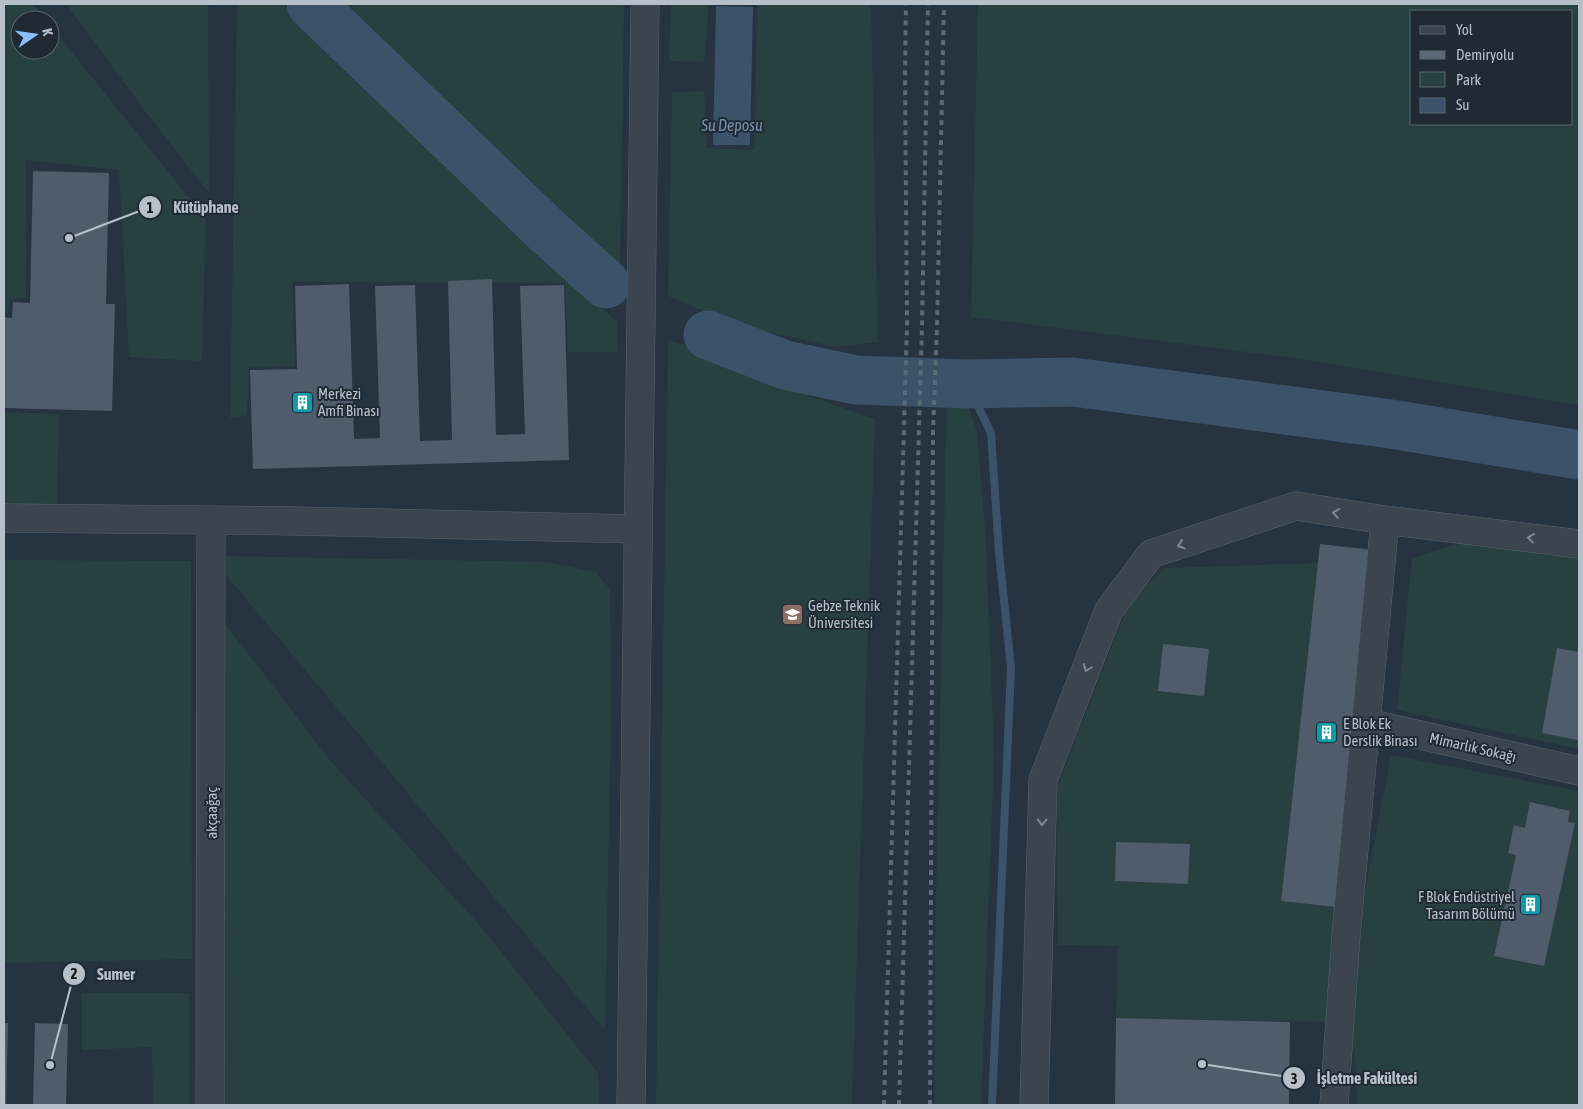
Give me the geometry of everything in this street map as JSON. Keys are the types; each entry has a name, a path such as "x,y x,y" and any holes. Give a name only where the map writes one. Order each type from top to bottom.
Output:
{"street":[{"path":"631,1105 645,4"},
{"path":"1034,1105 1048,959 1043,780 1110,610 1151,554 1296,506 1385,520 1579,544"},
{"path":"4,518 297,520 638,529"},
{"name":"akçaağaç","path":"210,1105 211,520"},
{"path":"1334,1105 1346,935 1385,520"},
{"name":"Mimarlık Sokağı","path":"1367,723 1579,771"}],"green space":[{"path":"4,4 33,4 38,10 10,10 10,60 60,60 60,37 206,219 202,361 129,357 119,170 26,160 26,298 9,298 8,313 4,313"},
{"path":"64,4 208,4 209,193 145,111 69,8"},
{"path":"237,4 282,4 617,322 618,352 568,352 565,283 292,282 295,366 249,367 247,415 230,418"},
{"path":"344,4 624,4 620,273 619,273"},
{"path":"671,4 709,4 704,62 669,61"},
{"path":"757,4 871,4 878,342 835,347 736,325 668,296 672,92 704,91 707,148 754,150"},
{"path":"978,4 1579,4 1579,405 1302,359 971,317"},
{"path":"668,340 697,348 809,396 875,419 852,1105 656,1105"},
{"path":"947,391 963,391 977,431 986,542 994,756 981,1105 935,1105 935,943"},
{"path":"4,412 59,414 57,507 4,506"},
{"path":"1518,525 1579,534 1579,749 1397,710 1412,558"},
{"path":"222,556 546,562 596,572 610,589 611,718 605,1030 226,575"},
{"path":"4,560 191,561 192,959 4,963"},
{"path":"1318,563 1281,901 1335,907 1326,1022 1116,1018 1118,946 1058,945 1057,788 1130,599 1165,568"},
{"path":"223,621 330,760 482,928 598,1073 599,1105 220,1105"},
{"path":"1391,755 1579,791 1579,1105 1358,1105 1348,982"},
{"path":"82,993 189,993 189,1105 153,1105 152,1047 82,1050"}],"water":[{"name":"Su Deposu","path":"716,6 753,7 750,145 713,145"}],"building":[{"path":"33,171 109,173 106,304 115,304 112,411 4,408 4,317 12,318 13,302 30,303"},
{"name":"Merkezi Amfi Binası","path":"492,279 496,435 525,434 520,286 564,285 569,460 253,469 250,370 297,369 295,286 349,284 354,439 380,438 375,286 415,285 420,441 452,440 448,281"},
{"name":"E Blok Ek Derslik Binası","path":"1320,544 1374,550 1335,907 1281,901"},
{"path":"1163,644 1209,649 1204,696 1158,691"},
{"path":"1557,648 1579,652 1578,740 1542,733"},
{"name":"F Blok Endüstriyel Tasarım Bölümü","path":"1530,802 1570,811 1568,822 1575,823 1544,966 1494,956 1516,855 1508,853 1514,825 1525,828"},
{"path":"1116,842 1190,844 1188,884 1115,881"},
{"path":"1116,1018 1290,1022 1289,1105 1115,1105"},
{"path":"4,1023 8,1023 6,1105 4,1105"},
{"path":"35,1023 68,1024 66,1105 33,1105"}],"waterway":[{"path":"311,4 545,229 606,284"},
{"path":"708,335 785,365 856,380 967,384 1073,382 1391,424 1579,455"},
{"path":"967,384 991,433 999,552 1011,668 992,1105"}],"railway":[{"path":"884,1105 907,325 906,4"},
{"path":"899,1105 922,326 928,4"},
{"path":"930,1105 933,431 944,4"}],"place":[{"name":"Kütüphane","path":"69,238"},
{"name":"Merkezi Amfi Binası","path":"302,402"},
{"name":"Gebze Teknik Üniversitesi","path":"792,614"},
{"name":"E Blok Ek Derslik Binası","path":"1327,732"},
{"name":"F Blok Endüstriyel Tasarım Bölümü","path":"1531,905"},
{"name":"İşletme Fakültesi","path":"1202,1064"},
{"name":"Sumer","path":"50,1065"}]}
